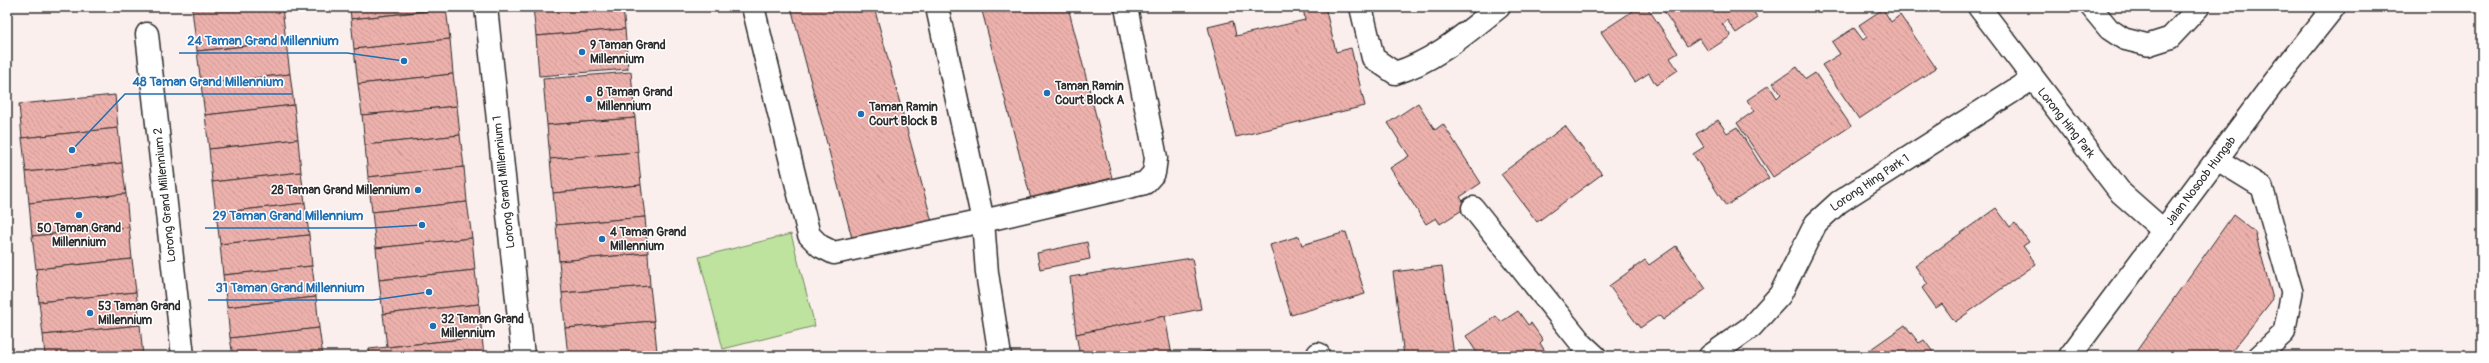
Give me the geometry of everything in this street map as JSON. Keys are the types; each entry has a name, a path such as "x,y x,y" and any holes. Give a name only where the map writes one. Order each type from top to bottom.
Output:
{"street":[{"name":"Lorong Grand Millennium 1","path":"486,7 523,356"},
{"path":"753,7 808,235 820,246 834,253 983,221 1145,183 1154,173 1156,158 1126,7"},
{"path":"937,7 983,221 987,273 1000,356"},
{"path":"1362,7 1373,58 1395,73 1416,67 1442,51 1500,7"},
{"name":"Lorong Hing Park","path":"1979,7 2032,79 2121,192 2164,231"},
{"name":"Jalan Nosoob Hungab","path":"2070,356 2218,160 2275,81 2334,7"},
{"name":"Lorong Grand Millennium 2","path":"147,34 183,356"},
{"name":"Lorong Hing Park 1","path":"1710,356 1751,326 1780,295 1816,223 1838,202 2032,79"},
{"path":"1473,208 1582,344 1595,356"}],"lane":[{"path":"2091,7 2109,29 2124,40 2148,45 2170,38 2199,7"},
{"path":"2218,160 2262,187 2292,292 2284,333 2259,356"}],"green space":[{"path":"791,234 815,326 723,349 699,257"}],"building":[{"path":"207,7 282,7 286,42 197,51 192,9"},
{"path":"350,7 446,7 446,9 351,19"},
{"path":"533,7 623,7 625,29 536,36"},
{"name":"Taman Ramin Court Block B","path":"791,7 874,7 932,222 853,242"},
{"name":"Taman Ramin Court Block A","path":"981,7 1068,7 1112,178 1031,199"},
{"path":"1303,7 1325,7 1336,52 1351,48 1365,106 1236,137 1208,27 1233,21 1236,36 1305,20"},
{"path":"1639,7 1647,7 1678,53 1670,58 1678,70 1656,85 1649,73 1635,82 1601,32"},
{"path":"1661,7 1750,7 1758,18 1736,33 1727,20 1722,24 1731,36 1708,51 1699,38 1687,46"},
{"path":"446,9 450,39 354,49 351,19"},
{"path":"1883,9 1891,22 1900,15 1936,68 1859,119 1822,65 1840,54 1832,42 1854,28 1863,40 1867,37 1859,25"},
{"name":"9 Taman Grand Millennium","path":"625,29 628,69 539,76 536,36"},
{"path":"450,39 453,74 358,84 354,49"},
{"path":"286,42 290,74 201,84 197,51"},
{"path":"1797,67 1806,79 1815,73 1851,126 1773,177 1737,123 1754,111 1747,100 1769,85 1777,98 1781,94 1773,83"},
{"name":"8 Taman Grand Millennium","path":"631,72 635,118 547,125 543,79"},
{"path":"290,74 294,105 205,115 201,84"},
{"path":"453,74 457,106 362,115 358,84"},
{"path":"115,95 118,128 22,138 19,104"},
{"path":"1418,103 1435,130 1443,124 1481,183 1460,197 1467,207 1440,224 1436,218 1426,224 1390,168 1409,156 1388,123"},
{"path":"294,105 298,139 209,149 205,115"},
{"path":"457,106 460,135 365,145 362,115"},
{"path":"635,118 638,152 550,159 547,125"},
{"path":"1718,120 1727,133 1737,127 1769,178 1726,206 1693,154 1704,147 1696,134"},
{"path":"1565,126 1602,174 1537,222 1501,174"},
{"path":"118,128 122,163 26,172 22,138"},
{"path":"460,135 464,167 368,177 365,145"},
{"path":"298,139 301,172 212,182 209,149"},
{"path":"638,152 641,185 553,193 550,159"},
{"path":"122,163 126,194 29,203 26,172"},
{"name":"28 Taman Grand Millennium","path":"464,167 467,202 372,212 368,177"},
{"path":"301,172 305,203 216,213 212,182"},
{"path":"641,185 645,217 556,225 553,193"},
{"name":"50 Taman Grand Millennium","path":"126,194 129,227 32,236 29,203"},
{"path":"467,202 472,238 376,248 372,212"},
{"path":"305,203 309,235 220,244 216,213"},
{"path":"1996,208 2010,227 2015,223 2029,242 2023,246 2036,264 1955,322 1942,304 1936,308 1922,288 1928,284 1915,266"},
{"path":"2233,215 2255,232 2273,299 2228,356 2133,356"},
{"name":"4 Taman Grand Millennium","path":"645,217 648,253 559,261 556,225"},
{"path":"129,227 132,259 36,269 32,236"},
{"path":"1346,232 1365,294 1291,315 1270,245 1299,236 1302,245"},
{"path":"309,235 312,266 223,275 220,244"},
{"path":"472,238 475,270 379,280 376,248"},
{"path":"1087,242 1090,259 1040,269 1037,253"},
{"path":"1676,246 1706,289 1663,320 1659,315 1640,328 1609,286 1645,260 1649,265"},
{"path":"648,253 650,286 562,293 559,261"},
{"path":"1192,258 1201,309 1076,334 1070,277"},
{"path":"132,259 136,292 39,302 36,269"},
{"path":"312,266 316,297 227,307 223,275"},
{"path":"1442,266 1454,356 1404,356 1393,272"},
{"path":"475,270 479,304 383,314 379,280"},
{"path":"650,286 654,321 565,328 562,293"},
{"name":"53 Taman Grand Millennium","path":"136,292 140,325 43,335 39,302"},
{"path":"316,297 319,328 230,338 227,307"},
{"name":"32 Taman Grand Millennium","path":"479,304 482,337 387,347 383,314"},
{"path":"1518,311 1528,325 1531,323 1543,340 1540,343 1548,356 1479,356 1466,336 1496,316 1501,322"},
{"path":"1165,316 1172,356 1080,356 1076,334"},
{"path":"654,321 657,352 568,356 565,328"},
{"path":"140,325 143,356 45,356 43,335"},
{"path":"1905,325 1919,343 1924,340 1936,356 1861,356"},
{"path":"319,328 323,356 233,356 230,338"},
{"path":"482,337 484,356 370,356 369,349"},
{"path":"1215,350 1215,356 1183,356"}],"place":[{"name":"9 Taman Grand Millennium","path":"582,52"},
{"name":"24 Taman Grand Millennium","path":"404,61"},
{"name":"Taman Ramin Court Block A","path":"1047,93"},
{"name":"8 Taman Grand Millennium","path":"589,99"},
{"name":"Taman Ramin Court Block B","path":"861,114"},
{"name":"48 Taman Grand Millennium","path":"72,150"},
{"name":"28 Taman Grand Millennium","path":"418,190"},
{"name":"50 Taman Grand Millennium","path":"79,215"},
{"name":"29 Taman Grand Millennium","path":"422,225"},
{"name":"4 Taman Grand Millennium","path":"602,239"},
{"name":"31 Taman Grand Millennium","path":"429,292"},
{"name":"53 Taman Grand Millennium","path":"90,313"},
{"name":"32 Taman Grand Millennium","path":"433,326"}]}
